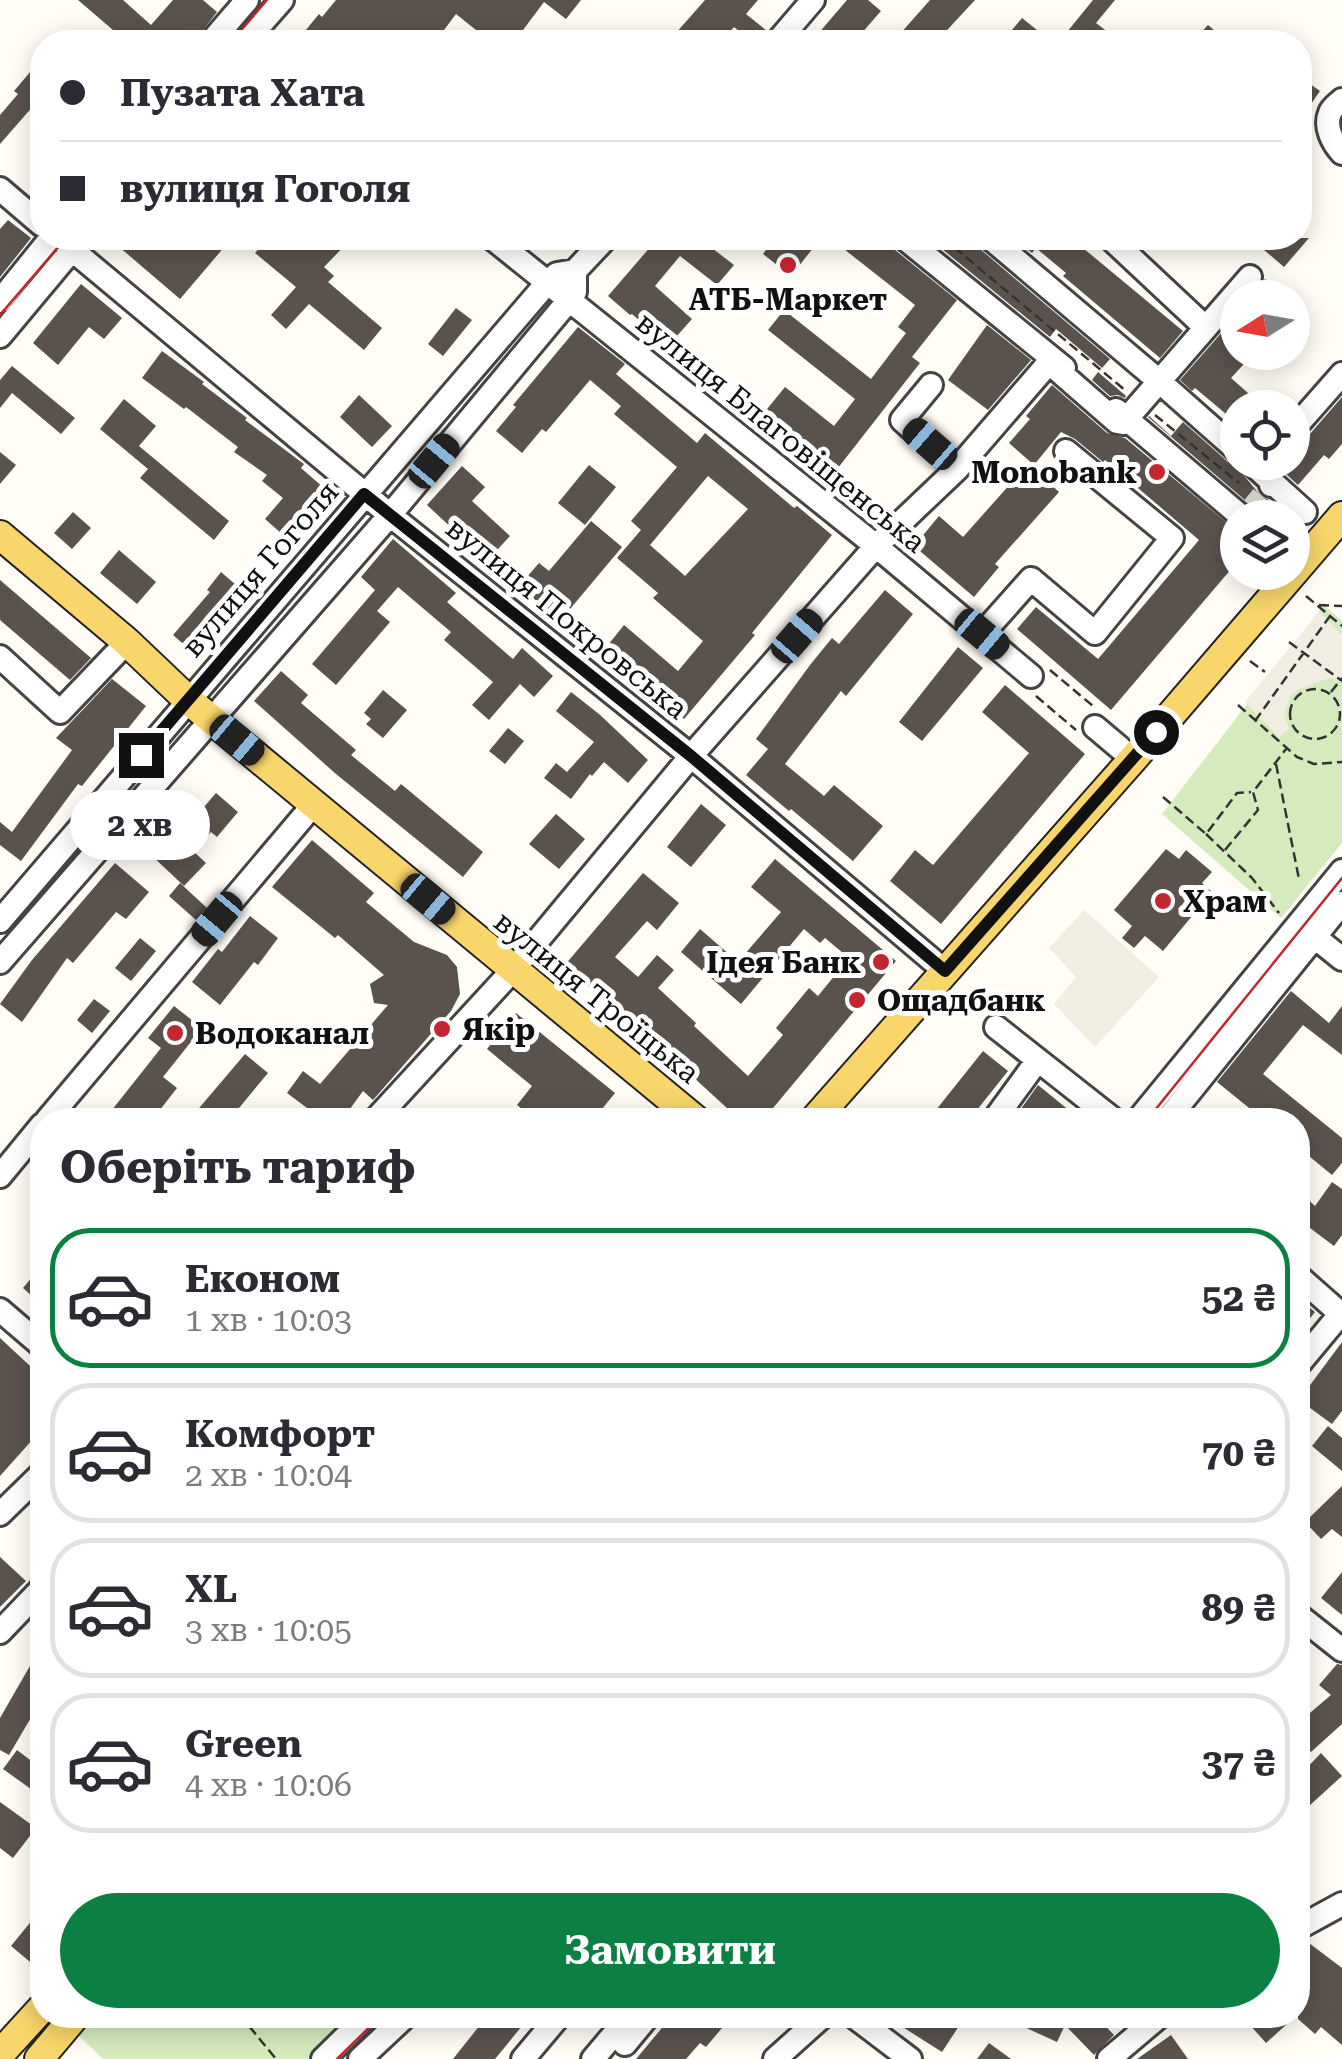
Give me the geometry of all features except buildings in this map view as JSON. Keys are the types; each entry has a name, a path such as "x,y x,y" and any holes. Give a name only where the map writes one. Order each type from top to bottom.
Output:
{"main road":[{"path":"825,1108 1342,516"},
{"name":"вулиця Троїцька","path":"0,535 127,642 188,700 681,1108"},
{"path":"0,2054 30,2021"},
{"path":"39,2059 58,2048"}],"street":[{"path":"221,30 247,0"},
{"path":"258,30 282,0"},
{"path":"787,30 813,0"},
{"path":"228,22 237,30"},
{"path":"1342,100 1330,112 1329,130 1336,148 1342,152"},
{"path":"0,189 30,215"},
{"path":"0,302 55,250"},
{"path":"0,336 59,250"},
{"name":"вулиця Покровська","path":"78,250 364,494 691,756 945,971"},
{"name":"вулиця Благовіщенська","path":"507,250 876,546 1031,676"},
{"name":"вулиця Гоголя","path":"0,920 547,282 557,274 575,272 595,250"},
{"path":"920,250 1132,405 1229,500"},
{"path":"1004,250 1220,436"},
{"path":"1123,250 1205,327"},
{"name":"вулиця Гоголя","path":"0,962 390,515 569,300 575,292 575,272"},
{"path":"386,1108 513,970 691,756 876,546 958,468 1046,366 1054,366 1120,424 1132,405 1159,381 1250,278"},
{"path":"1310,411 1341,378"},
{"path":"931,385 902,420 958,468"},
{"path":"982,634 1031,579 1095,633 1172,538 1066,451"},
{"path":"1262,480 1291,500"},
{"path":"0,657 60,712 127,642"},
{"path":"1093,725 1132,758"},
{"path":"58,1108 314,804"},
{"path":"1175,1108 1342,871"},
{"path":"1148,1108 1303,931 1342,902"},
{"path":"1303,931 1342,959"},
{"path":"996,1027 1099,1108"},
{"path":"1003,1108 1038,1061"},
{"path":"0,1176 30,1141"},
{"path":"1310,1286 1342,1314 1310,1351"},
{"path":"0,1310 30,1336"},
{"path":"0,1514 30,1485"},
{"path":"0,1632 30,1601"},
{"path":"1310,1625 1342,1650"},
{"path":"1310,1921 1342,1904"},
{"path":"323,2059 355,2028"},
{"path":"360,2059 393,2028"},
{"path":"523,2059 549,2028"},
{"path":"593,2059 615,2033 625,2044 638,2028"},
{"path":"775,2059 810,2028"},
{"path":"869,2028 910,2059"},
{"path":"1109,2059 1146,2028"}],"path":[{"path":"957,250 1132,405 1220,458"},
{"path":"1304,595 1342,626"},
{"path":"1318,605 1342,606"},
{"path":"1255,721 1330,616"},
{"path":"1289,642 1342,680 1330,693"},
{"path":"1250,661 1264,672"},
{"path":"1046,667 1093,725 1026,688 1031,676 1046,667"},
{"path":"1321,688 1330,693 1338,700 1340,718 1334,732 1311,740 1293,728 1291,705 1301,693 1321,688"},
{"path":"1238,705 1298,758 1314,764 1342,762"},
{"path":"1206,834 1237,793 1253,792 1286,749"},
{"path":"1276,763 1299,879"},
{"path":"1224,851 1258,810 1253,792"},
{"path":"1163,798 1224,851 1303,931"},
{"path":"251,2028 276,2059"}],"green space":[{"path":"1324,605 1342,621 1342,843 1281,918 1162,814"},
{"path":"84,2028 338,2028 308,2059 103,2059 78,2035"}],"shaded area":[{"path":"1319,612 1342,634 1342,681 1329,678 1290,696 1284,715 1289,729 1279,737 1245,702"},
{"path":"1084,910 1159,977 1095,1047 1054,1004 1076,977 1049,948"}],"tunnel":[{"path":"1259,500 1271,485"}],"tram line":[{"path":"241,30 267,0"},
{"path":"0,315 56,250"},
{"path":"1157,1108 1342,878"},
{"path":"337,2059 369,2028"}],"place":[{"name":"АТБ-Маркет","path":"788,265"},
{"name":"Monobank","path":"1157,472"},
{"name":"Храм","path":"1163,901"},
{"name":"Ідея Банк","path":"881,962"},
{"name":"Ощадбанк","path":"857,1000"},
{"name":"Якір","path":"442,1029"},
{"name":"Водоканал","path":"175,1033"}],"route":[{"path":"141,755 364,494 691,756 945,971 1156,732"}]}
